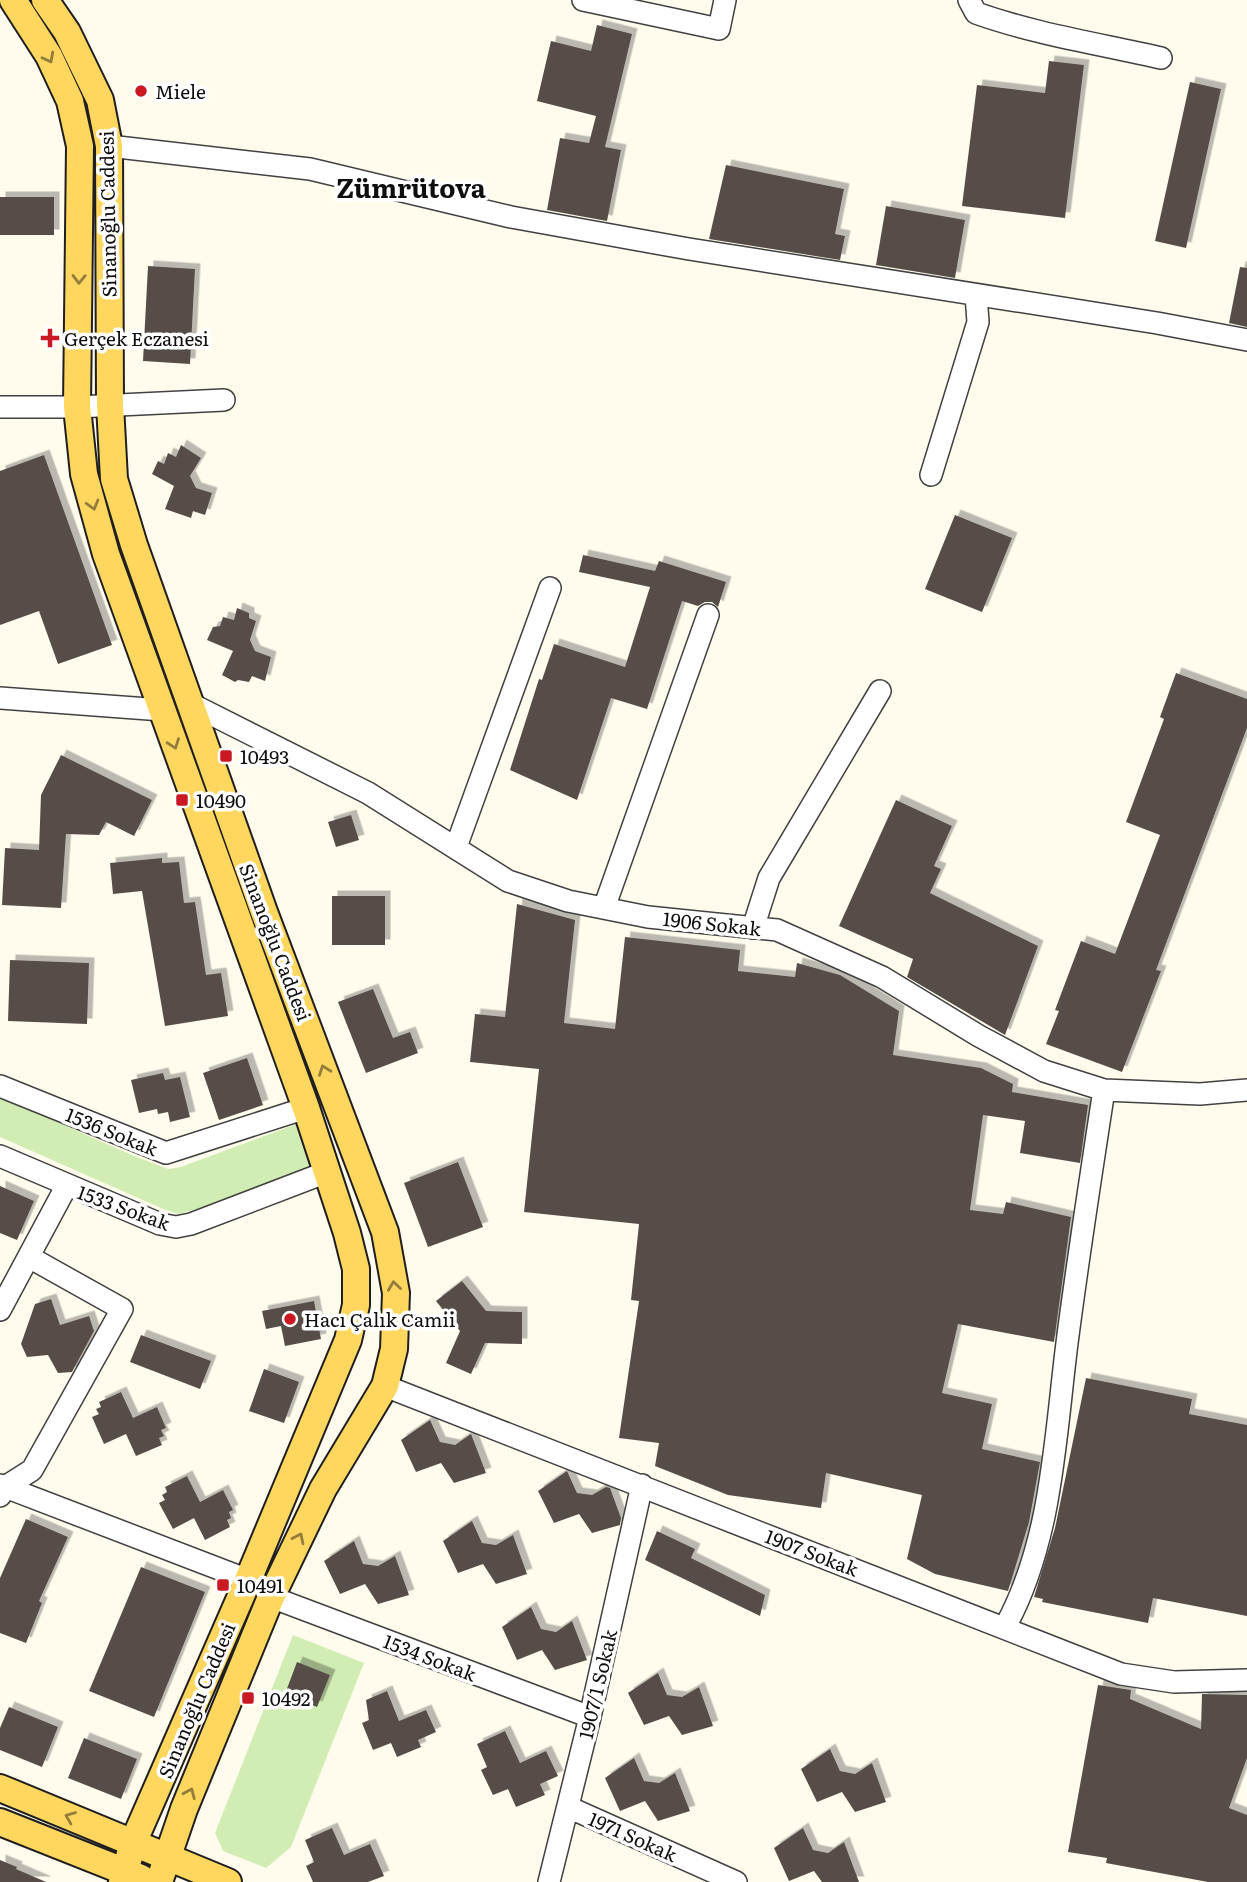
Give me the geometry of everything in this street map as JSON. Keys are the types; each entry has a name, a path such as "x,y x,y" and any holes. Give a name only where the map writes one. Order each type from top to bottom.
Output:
{"main road":[{"name":"Si̇nanoğlu Caddesi","path":"13,0 49,56 70,101 80,146 77,407 87,487 106,554 306,1108 356,1269 356,1305 348,1340 248,1580 133,1843 123,1877"},
{"name":"Si̇nanoğlu Caddesi","path":"45,0 67,32 100,100 109,146 110,405 114,479 134,545 264,912 385,1233 396,1293 394,1349 385,1386 323,1489 271,1597 189,1797 159,1882"},
{"path":"0,1788 228,1882"},
{"path":"0,1822 123,1877 151,1882"}],"street":[{"path":"583,0 719,29 724,0"},
{"path":"969,0 976,13 1027,28 1161,58"},
{"path":"109,146 310,169 525,219 689,249 1247,340"},
{"path":"931,475 978,322 976,295"},
{"path":"0,407 77,407 224,400"},
{"path":"456,847 550,588"},
{"path":"604,908 708,615"},
{"path":"753,928 769,878 880,691"},
{"path":"0,698 162,710"},
{"name":"1906 Sokak","path":"189,703 368,793 508,881 569,901 648,917 777,930 883,977 979,1036 1044,1071 1104,1090 1199,1094 1247,1090"},
{"name":"1536 Sokak","path":"0,1086 166,1153 306,1108"},
{"path":"1004,1627 1029,1576 1049,1484 1075,1280 1104,1090"},
{"name":"1533 Sokak","path":"0,1156 160,1224 176,1227 191,1224 327,1172"},
{"path":"0,1310 67,1185"},
{"path":"2,1489 32,1470 122,1309 29,1257"},
{"name":"1907 Sokak","path":"385,1386 1121,1674 1174,1682 1247,1680"},
{"name":"1907/1 Sokak","path":"550,1882 642,1485"},
{"path":"2,1489 248,1580"},
{"name":"1534 Sokak","path":"271,1597 590,1717"},
{"name":"1971 Sokak","path":"568,1807 736,1882"}],"green space":[{"path":"0,1097 168,1169 181,1167 299,1123 315,1167 246,1194 179,1214 0,1137"},
{"path":"293,1635 364,1663 291,1847 266,1868 223,1851 215,1833"}],"building":[{"path":"597,25 632,34 605,147 621,150 607,221 547,210 560,138 589,143 596,116 537,101 551,41 591,51"},
{"path":"1049,61 1084,65 1065,218 962,206 977,85 1045,93"},
{"path":"1190,82 1221,89 1186,248 1155,241"},
{"path":"726,165 844,189 835,234 845,236 840,260 709,239"},
{"path":"0,197 54,197 54,235 0,235"},
{"path":"886,206 965,220 955,278 876,265"},
{"path":"148,266 195,269 190,364 143,361"},
{"path":"1240,267 1247,268 1247,327 1229,323"},
{"path":"181,445 201,458 190,476 196,488 212,493 205,515 193,511 191,518 165,509 174,486 152,474 158,461 164,464 168,453 176,457"},
{"path":"44,455 112,645 58,664 39,611 0,625 0,471"},
{"path":"955,515 1012,538 982,612 925,589"},
{"path":"583,555 655,571 659,561 726,582 718,607 712,602 698,606 682,601 647,709 611,698 577,800 510,770 539,679 542,680 554,644 625,667 650,587 579,572"},
{"path":"237,608 249,613 249,618 256,621 250,640 255,651 271,657 265,681 252,676 249,682 235,682 222,675 233,651 207,640 213,627 220,626 223,617 234,620"},
{"path":"1176,673 1247,699 1247,728 1156,970 1161,971 1122,1072 1046,1044 1059,1011 1055,1010 1081,941 1115,954 1160,835 1126,822 1164,719 1160,717"},
{"path":"61,755 152,800 134,836 106,822 99,835 66,834 61,908 2,905 5,848 39,850 41,795"},
{"path":"896,800 952,826 934,866 941,869 930,893 1038,946 1005,1035 907,977 913,959 839,926"},
{"path":"351,815 359,840 336,847 328,822"},
{"path":"162,858 162,863 179,862 184,903 195,902 206,975 221,973 228,1016 165,1026 142,891 113,894 110,863"},
{"path":"332,896 385,896 385,945 332,945"},
{"path":"517,904 575,920 564,1023 615,1029 625,937 740,950 738,971 795,977 797,963 840,975 899,1011 893,1055 981,1068 1013,1084 1012,1092 1088,1105 1080,1163 1020,1153 1025,1121 983,1115 970,1210 1003,1214 1006,1202 1071,1217 1054,1342 958,1324 942,1393 992,1404 982,1449 1040,1462 1029,1522 1008,1591 935,1574 907,1559 922,1495 826,1473 821,1508 728,1495 655,1466 659,1443 619,1438 639,1301 631,1300 639,1224 524,1212 539,1069 470,1062 475,1014 505,1017"},
{"path":"10,960 89,963 87,1024 8,1021"},
{"path":"373,989 393,1038 410,1032 418,1053 366,1073 338,1002"},
{"path":"247,1058 263,1105 219,1120 203,1073"},
{"path":"163,1073 165,1080 180,1077 190,1117 170,1122 168,1112 158,1114 157,1109 139,1113 131,1080"},
{"path":"458,1162 483,1227 428,1247 404,1183"},
{"path":"0,1186 34,1201 17,1240 0,1233"},
{"path":"462,1281 486,1311 522,1312 522,1344 485,1343 471,1374 446,1363 460,1331 436,1301"},
{"path":"51,1299 60,1325 89,1316 94,1331 72,1372 58,1373 48,1355 27,1357 21,1344 35,1304"},
{"name":"Hacı Çalık Camii","path":"314,1301 321,1339 285,1346 281,1326 266,1329 262,1311"},
{"path":"141,1335 211,1361 200,1389 130,1362"},
{"path":"264,1369 299,1382 284,1423 249,1411"},
{"path":"1086,1378 1192,1399 1189,1414 1247,1425 1247,1616 1153,1598 1148,1623 1042,1602 1043,1599 1034,1597 1055,1528"},
{"path":"121,1392 133,1418 157,1407 166,1428 161,1430 164,1436 159,1438 162,1445 136,1456 126,1434 104,1444 92,1417 99,1414 96,1409 101,1407 99,1402"},
{"path":"430,1420 440,1442 455,1445 471,1434 486,1473 454,1483 441,1463 416,1472 401,1440"},
{"path":"567,1471 577,1493 592,1495 606,1487 610,1488 621,1518 620,1525 592,1533 579,1514 554,1523 538,1491"},
{"path":"187,1476 200,1502 223,1490 233,1510 229,1512 231,1518 227,1520 230,1527 205,1540 194,1518 173,1529 159,1503 165,1500 162,1495 167,1492 165,1487"},
{"path":"26,1519 68,1537 39,1601 42,1603 26,1643 0,1633 0,1578"},
{"path":"472,1521 482,1543 496,1545 513,1535 527,1574 496,1584 483,1564 458,1573 443,1541"},
{"path":"657,1531 695,1549 691,1558 765,1595 760,1616 645,1560"},
{"path":"354,1541 363,1564 378,1566 395,1556 409,1595 378,1604 365,1584 340,1594 324,1561"},
{"path":"141,1567 205,1592 154,1717 89,1691"},
{"path":"531,1607 541,1629 556,1632 572,1621 587,1660 555,1670 542,1650 517,1660 502,1627"},
{"path":"297,1662 330,1675 317,1707 285,1694"},
{"path":"658,1673 667,1695 682,1697 699,1687 713,1726 682,1735 669,1716 644,1725 628,1693"},
{"path":"1098,1685 1131,1690 1130,1699 1201,1729 1202,1694 1247,1695 1247,1758 1229,1808 1247,1815 1247,1882 1208,1882 1106,1863 1107,1858 1068,1852"},
{"path":"387,1691 399,1721 426,1710 436,1732 418,1740 421,1747 397,1757 391,1743 373,1750 362,1723 369,1720 366,1700"},
{"path":"9,1707 58,1727 42,1767 0,1750 0,1728"},
{"path":"505,1731 520,1763 546,1751 558,1776 540,1784 545,1795 516,1807 508,1789 493,1795 481,1770 487,1767 477,1744"},
{"path":"84,1738 137,1759 121,1799 68,1778"},
{"path":"830,1749 840,1771 855,1774 872,1763 886,1802 855,1812 842,1792 817,1802 801,1769"},
{"path":"634,1758 644,1781 659,1783 675,1773 690,1811 658,1821 645,1801 620,1811 605,1778"},
{"path":"332,1828 344,1855 370,1844 384,1876 368,1882 313,1882 306,1866 314,1862 305,1840"},
{"path":"803,1828 813,1850 828,1853 844,1842 859,1882 822,1882 814,1871 789,1881 774,1848"},
{"path":"0,1860 17,1867 16,1869 46,1882 0,1882"}],"place":[{"name":"Miele","path":"141,91"},
{"name":"Gerçek Eczanesi","path":"50,338"},
{"name":"10493","path":"226,756"},
{"name":"10490","path":"182,800"},
{"name":"Hacı Çalık Camii","path":"290,1319"},
{"name":"10491","path":"223,1585"},
{"name":"10492","path":"248,1698"}],"district":[{"name":"Zümrütova","path":"411,186"}]}
